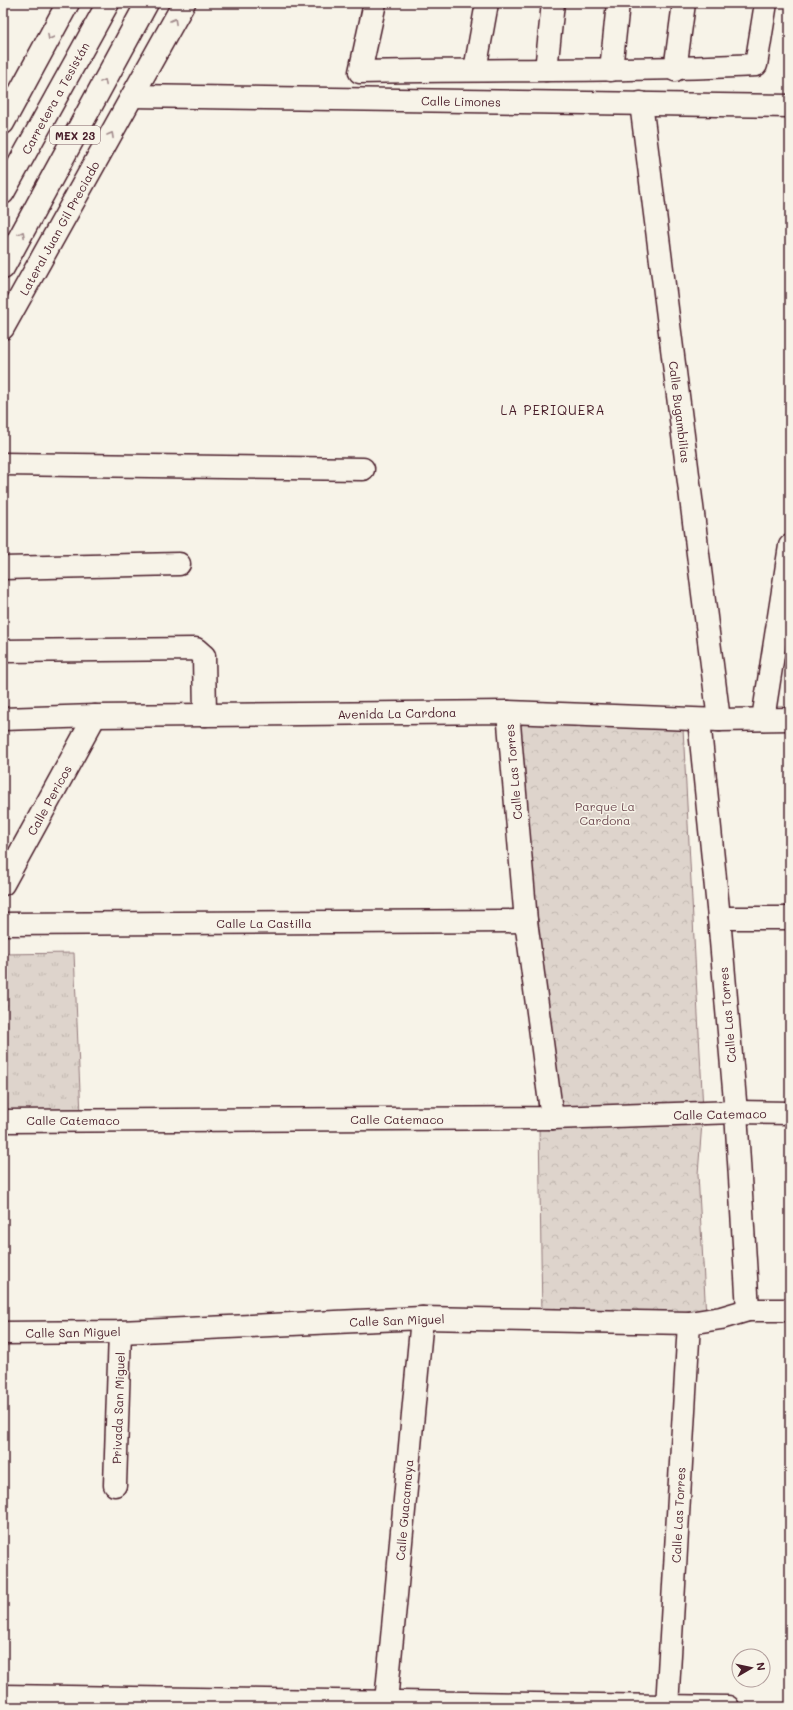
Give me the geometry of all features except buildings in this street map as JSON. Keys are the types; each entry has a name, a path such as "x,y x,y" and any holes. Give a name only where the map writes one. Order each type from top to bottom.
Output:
{"street":[{"path":"3,123 68,3"},
{"name":"Carretera a Tesistán","path":"3,193 108,3"},
{"name":"MEX 23","path":"3,268 147,3"},
{"name":"Lateral Juan Gil Preciado","path":"3,328 184,3"},
{"path":"375,3 360,72 475,70 675,70 756,65 766,3"},
{"path":"475,70 487,3"},
{"path":"546,70 552,3"},
{"path":"611,70 618,3"},
{"path":"675,70 684,3"},
{"name":"Calle Limones","path":"133,96 790,106"},
{"name":"Calle Bugambilias","path":"641,104 709,720"},
{"path":"3,464 363,469"},
{"path":"763,719 790,546"},
{"path":"3,568 179,564"},
{"path":"3,651 196,649 204,656 205,715"},
{"name":"Avenida La Cardona","path":"3,719 95,716 508,712 709,720 790,719"},
{"name":"Calle Las Torres","path":"508,712 526,921 552,1118"},
{"name":"Calle Pericos","path":"3,884 95,716"},
{"name":"Calle Las Torres","path":"709,720 719,918 736,1112 748,1310"},
{"path":"719,918 790,918"},
{"name":"Calle La Castilla","path":"3,924 526,921"},
{"name":"Calle Catemaco","path":"3,1121 552,1118 736,1112 790,1113"},
{"name":"Calle San Miguel","path":"3,1333 120,1332 422,1318 689,1323 721,1318 748,1310 790,1310"},
{"name":"Calle Guacamaya","path":"386,1702 422,1318"},
{"name":"Calle Las Torres","path":"667,1706 689,1323"},
{"name":"Privada San Miguel","path":"115,1485 120,1332"},
{"path":"3,1696 728,1707"}],"green space":[{"name":"Parque La Cardona","path":"517,715 683,728 703,1110 698,1174 706,1316 542,1316 539,1125"},
{"path":"74,953 81,1115 3,1114 3,954"}],"district":[{"name":"LA PERIQUERA","path":"553,409"}]}
